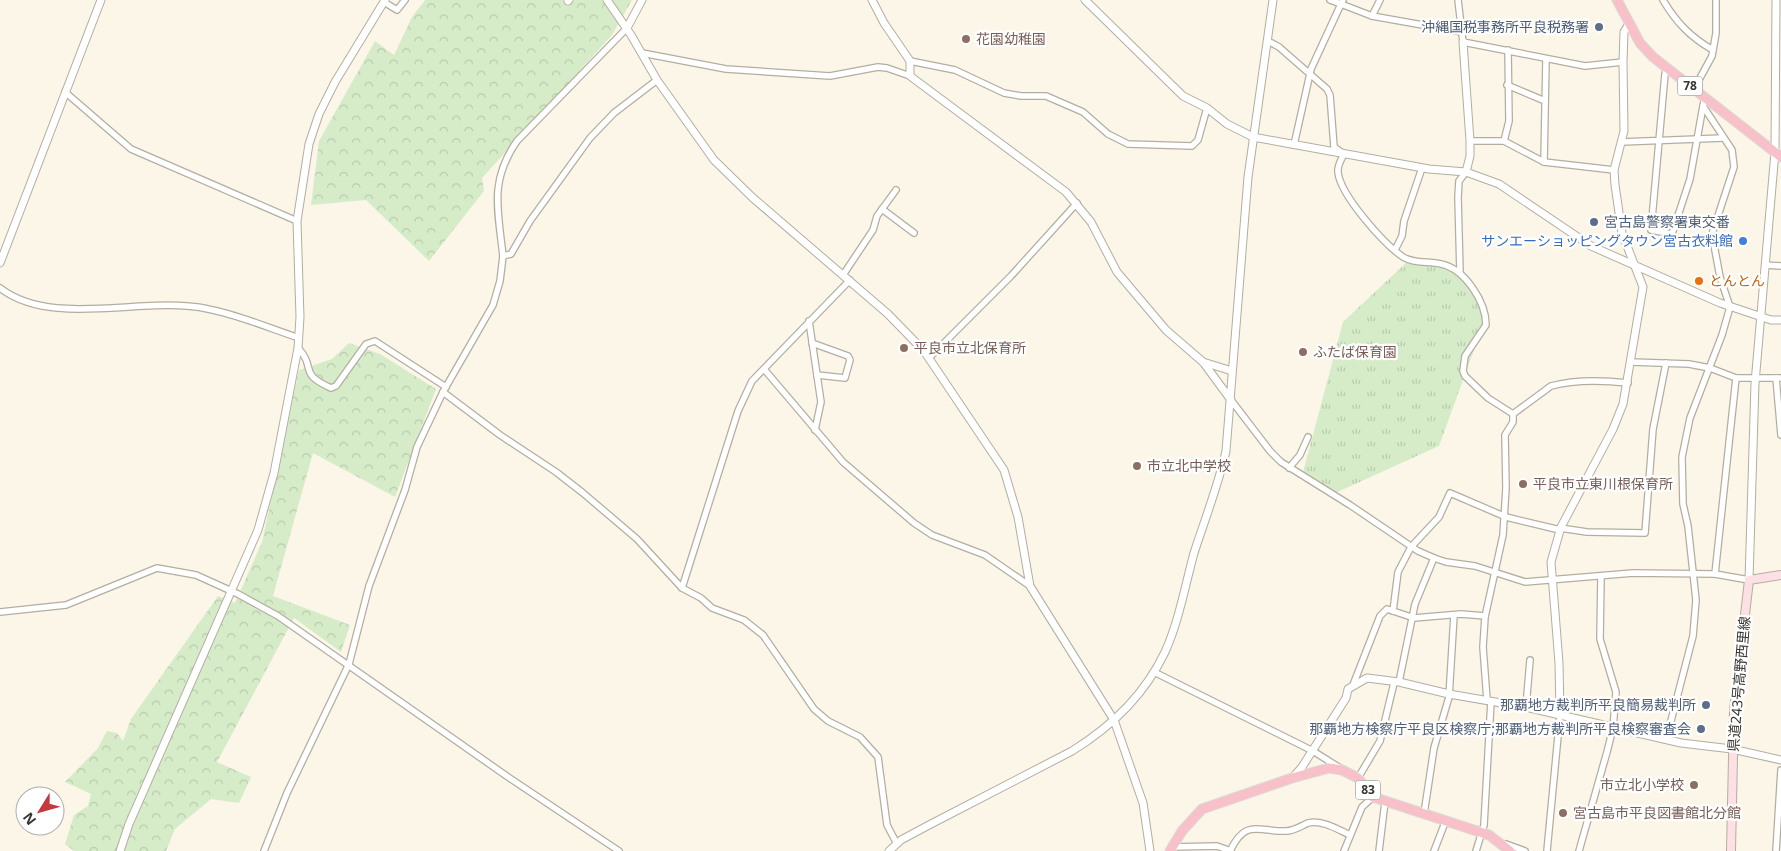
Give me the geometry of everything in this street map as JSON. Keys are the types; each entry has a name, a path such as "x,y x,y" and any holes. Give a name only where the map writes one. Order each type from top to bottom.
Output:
{"main road":[{"name":"78","path":"1617,0 1640,43 1667,68 1694,89 1704,102 1778,154"},
{"path":"1749,580 1781,574"},
{"name":"県道243号高野西里線","path":"1731,851 1734,710 1749,580"},
{"name":"83","path":"1171,849 1182,831 1202,809 1292,778 1329,768 1342,770 1358,778 1373,797 1482,833 1510,851"}],"street":[{"path":"0,263 102,0"},
{"path":"120,851 129,824 258,530 274,473 298,348 300,317 298,221 309,144 319,114 335,82 385,1 397,10 405,0"},
{"path":"607,0 627,28 657,80 714,160 753,198 888,314 930,357 1004,470 1018,517 1030,586 1114,720 1144,803 1150,851"},
{"path":"264,851 288,793 349,664 375,565 397,514 417,447 444,389 493,305 500,281 503,256 497,200 498,178 506,156 517,141 627,28 642,0"},
{"path":"872,0 884,23 910,61 910,76"},
{"path":"1085,0 1183,96 1207,108 1226,124 1253,137 1422,168 1466,172 1499,184 1522,197 1577,238 1683,288 1730,307 1781,320"},
{"path":"889,851 897,844 1016,778 1072,751 1094,738 1134,700 1154,672 1170,638 1196,548 1215,493 1226,451 1248,177 1273,0"},
{"path":"1330,0 1342,2 1372,16 1462,32"},
{"path":"1372,16 1380,0"},
{"path":"1458,0 1470,141 1470,156 1466,172 1459,181 1460,273"},
{"path":"1663,0 1680,26 1696,41 1713,50"},
{"path":"1694,89 1713,50 1716,33 1716,0"},
{"path":"642,53 726,68 830,76 887,68 910,76 1066,192 1077,203 1091,222 1117,272 1166,330 1203,362 1270,451 1289,468 1350,505 1411,546 1434,558 1451,563 1475,566 1525,582 1633,573 1715,574 1749,580 1755,379 1764,265 1778,154 1776,0"},
{"path":"1294,145 1309,74 1323,39 1342,2"},
{"path":"1547,851 1560,715 1559,654 1551,562 1560,529 1613,429 1623,404 1628,383 1635,323 1643,287 1622,233 1614,170 1624,131 1622,62 1624,32 1629,24"},
{"path":"1268,41 1278,47 1330,95 1334,147 1344,154"},
{"path":"1463,42 1585,66 1622,62"},
{"path":"1504,141 1509,122 1508,50"},
{"path":"1544,162 1546,59"},
{"path":"910,61 955,70 1004,93 1021,96 1046,96 1083,112 1108,134 1128,144 1192,146 1198,140 1207,108"},
{"path":"1667,68 1658,141 1651,230 1672,234 1690,179 1704,102"},
{"path":"503,256 511,254 530,221 590,138 614,112 657,80"},
{"path":"1507,85 1545,101"},
{"path":"65,92 131,149 298,221"},
{"path":"1666,740 1693,636 1696,600 1683,504 1682,457 1690,418 1710,368 1730,307 1712,242 1716,217 1734,167 1732,150 1723,138 1704,102"},
{"path":"1621,142 1723,138"},
{"path":"1470,141 1504,141 1544,162 1614,170"},
{"path":"1344,154 1338,172 1343,184 1375,232 1409,260 1442,264 1460,273 1483,306 1486,316 1484,330 1465,356 1463,371 1465,376 1488,398 1513,414"},
{"path":"1395,250 1402,236 1404,220 1422,168"},
{"path":"844,275 873,230 882,209 896,190"},
{"path":"930,357 1011,276 1077,203"},
{"path":"882,209 914,233"},
{"path":"1764,265 1781,266"},
{"path":"682,588 738,411 752,380 850,280"},
{"path":"0,288 21,300 49,308 170,306 208,308 299,338"},
{"path":"809,321 820,408 815,430"},
{"path":"298,348 306,357 309,375 331,388 336,386 366,344 375,341 444,389 500,435 556,472 583,493 637,539 682,588 701,598 712,608 744,620 757,630 770,643 814,709 828,721 860,737 878,757 887,826 897,844"},
{"path":"812,343 841,352 848,356 850,360 845,378 816,376"},
{"path":"1203,362 1232,371"},
{"path":"1631,362 1666,363 1710,368 1736,378 1779,378 1781,435"},
{"path":"1393,611 1398,572 1411,546 1440,517 1450,493 1506,517 1560,529 1586,532 1644,532 1653,429 1666,363"},
{"path":"764,369 842,462 914,523 932,535 985,555 1030,586"},
{"path":"1715,574 1736,378"},
{"path":"1513,414 1551,386 1558,384 1593,381 1628,383"},
{"path":"1476,851 1482,833 1489,768 1489,701 1483,647 1485,616 1496,573 1506,517 1505,435 1513,422 1513,414"},
{"path":"1289,468 1300,455 1308,437"},
{"path":"1358,778 1380,741 1414,618 1420,588 1434,558"},
{"path":"0,612 66,605 157,568 196,575 278,616 508,777 619,851"},
{"path":"1580,851 1613,728 1616,692 1600,640 1601,576"},
{"path":"1353,685 1382,611 1387,609 1414,618 1454,615 1485,616"},
{"path":"1424,814 1434,748 1449,694 1454,615"},
{"path":"1526,707 1530,660"},
{"path":"1154,672 1313,751 1342,770"},
{"path":"1292,778 1313,751 1346,698 1348,689 1367,678 1526,707 1666,740 1732,749 1781,760"},
{"path":"1776,851 1781,770"},
{"path":"1344,851 1362,807 1373,797"},
{"path":"1379,851 1385,802"},
{"path":"1434,851 1446,820"},
{"path":"1171,849 1217,846 1231,851 1236,840 1251,828 1290,831 1315,822 1350,834"},
{"path":"1497,841 1525,851"}],"green space":[{"path":"425,0 632,0 612,35 482,178 484,191 429,261 366,200 311,205 319,141 375,41 394,55 412,17"},
{"path":"1409,260 1460,273 1486,317 1439,446 1333,494 1302,476 1343,322"},
{"path":"349,343 380,354 436,389 395,497 313,453 273,596 350,625 341,652 294,618 217,762 251,777 239,803 211,799 175,829 166,851 74,851 65,844 74,815 88,806 91,794 65,782 98,748 107,731 117,733 123,741 131,719 218,596 235,603 262,542 299,370 332,359"}],"place":[{"name":"沖縄国税事務所平良税務署","path":"1599,27"},
{"name":"花園幼稚園","path":"966,39"},
{"name":"宮古島警察署東交番","path":"1594,222"},
{"name":"サンエーショッピングタウン宮古衣料館","path":"1743,241"},
{"name":"とんとん","path":"1699,281"},
{"name":"平良市立北保育所","path":"904,348"},
{"name":"ふたば保育園","path":"1303,352"},
{"name":"市立北中学校","path":"1137,466"},
{"name":"平良市立東川根保育所","path":"1523,484"},
{"name":"那覇地方裁判所平良簡易裁判所","path":"1706,705"},
{"name":"那覇地方検察庁平良区検察庁;那覇地方裁判所平良検察審査会","path":"1701,729"},
{"name":"市立北小学校","path":"1694,785"},
{"name":"宮古島市平良図書館北分館","path":"1563,813"}]}
